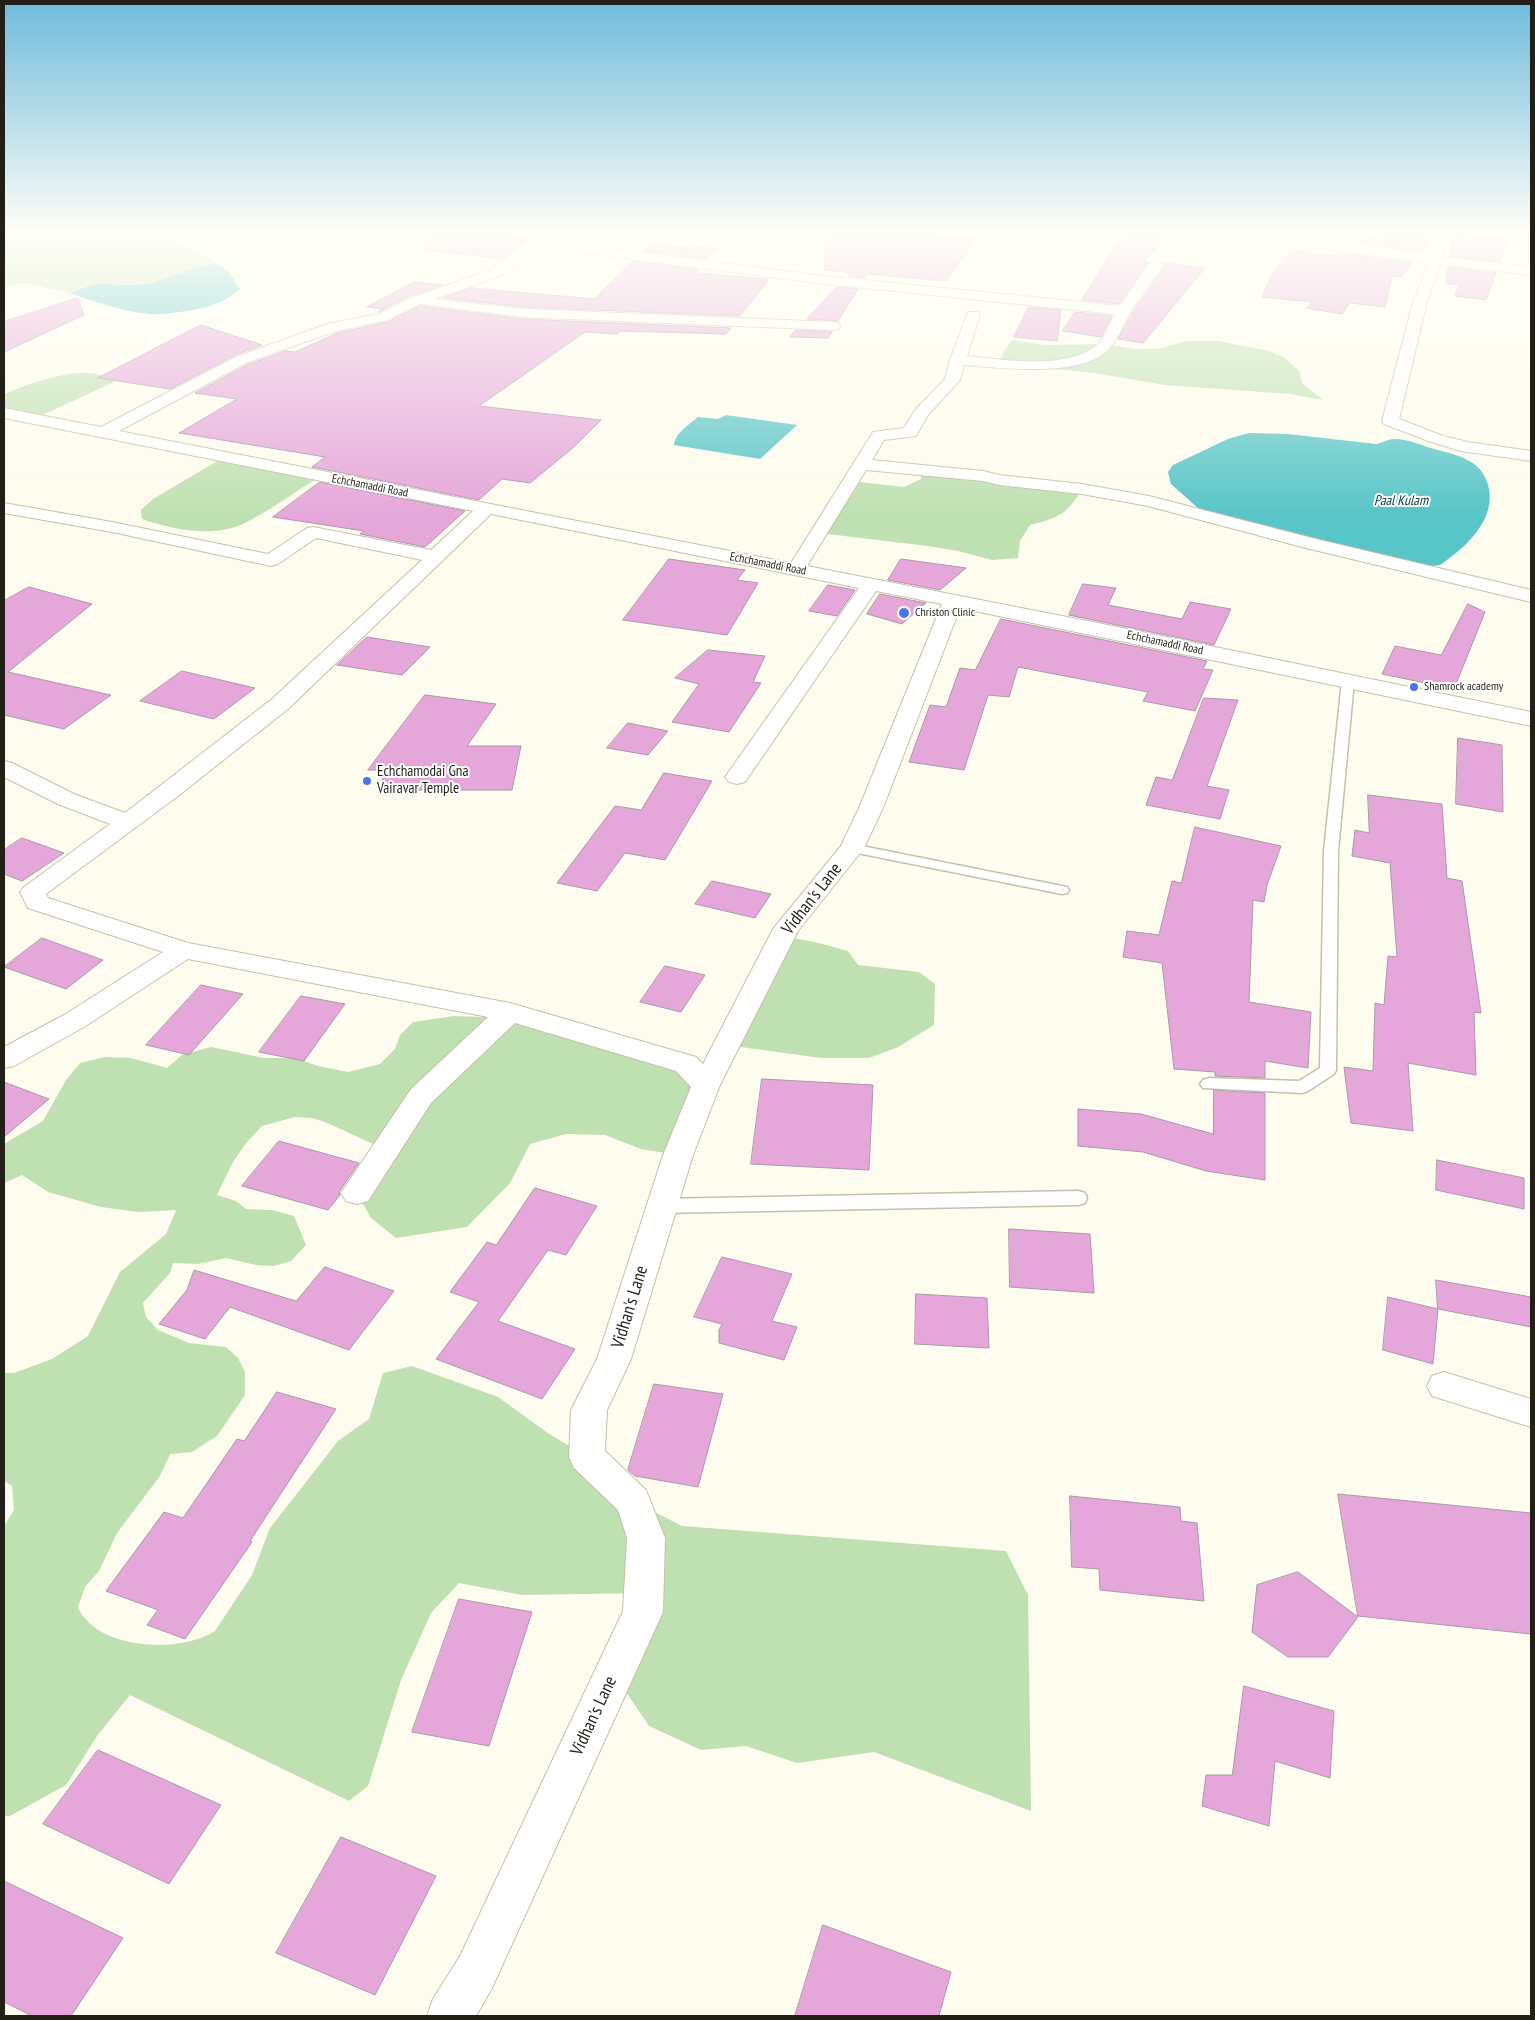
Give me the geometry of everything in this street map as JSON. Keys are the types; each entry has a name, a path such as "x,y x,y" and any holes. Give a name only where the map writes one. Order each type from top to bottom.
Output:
{"street":[{"path":"102,433 242,360 336,326"},
{"path":"796,569 879,435 910,434 921,413 952,380 969,326"},
{"path":"957,360 1028,365 1062,363 1091,356 1107,343 1115,326"},
{"path":"1414,326 1390,421 1437,440 1531,456"},
{"name":"Echchamaddi Road","path":"4,412 102,433 953,600 1531,719"},
{"path":"862,464 983,476 999,480 1082,489 1149,501 1313,544 1531,596"},
{"path":"4,508 112,527 271,560 313,532 436,557"},
{"path":"486,509 280,704 170,791 33,892 37,903 184,950 510,1012 686,1064 706,1085"},
{"path":"737,777 872,585"},
{"name":"Vidhan's Lane","path":"450,2016 476,1972 643,1612 646,1538 634,1501 587,1457 589,1410 614,1359 678,1155 706,1085 786,929 852,848 872,808 953,600"},
{"path":"4,768 66,799 127,822"},
{"path":"4,1059 74,1021 184,950"},
{"path":"357,1193 421,1096 510,1012"},
{"path":"1444,1386 1531,1413"}],"lane":[{"path":"1209,1084 1302,1087 1328,1070 1331,850 1348,681"},
{"path":"852,848 1062,890"},
{"path":"661,1206 1078,1198"}],"green space":[{"path":"1012,340 1045,345 1103,344 1136,349 1157,349 1187,341 1218,341 1270,351 1284,357 1299,371 1302,383 1323,400 1290,394 1165,385 1094,373 999,364 1004,351"},
{"path":"79,373 102,375 114,382 36,418 4,413 4,394 32,383"},
{"path":"224,457 321,476 264,512 233,528 193,531 142,519 141,510 153,499"},
{"path":"921,470 1082,489 1077,498 1061,514 1030,525 1020,541 1018,558 992,560 958,551 928,546 819,533 851,481 904,487 921,479"},
{"path":"783,936 848,951 858,965 919,972 935,984 934,1025 898,1047 869,1058 821,1058 726,1045"},
{"path":"510,1012 686,1064 706,1085 678,1155 641,1149 605,1135 566,1134 530,1144 510,1183 467,1227 396,1238 371,1218 357,1193 380,1156 373,1144 312,1118 295,1117 262,1126 246,1143 233,1162 217,1195 236,1201 246,1209 272,1210 294,1216 306,1245 291,1261 274,1266 256,1265 226,1258 198,1264 173,1263 170,1273 143,1303 146,1317 158,1330 189,1343 226,1347 238,1358 245,1372 245,1395 217,1436 192,1452 170,1454 160,1476 117,1533 99,1571 85,1587 78,1607 88,1621 102,1632 120,1640 140,1644 161,1645 181,1643 200,1638 215,1631 252,1575 270,1528 338,1441 369,1419 383,1373 412,1366 498,1397 548,1433 587,1457 633,1501 682,1526 1006,1551 1028,1595 1031,1811 874,1752 797,1763 746,1746 701,1750 649,1726 614,1674 643,1593 522,1595 459,1583 431,1613 401,1680 368,1786 349,1801 130,1695 97,1736 66,1785 10,1816 4,1816 4,1526 14,1510 12,1486 4,1481 4,1373 14,1373 52,1359 88,1336 120,1272 166,1234 176,1210 139,1212 101,1207 48,1192 22,1175 4,1183 4,1144 43,1121 66,1080 80,1063 105,1057 131,1058 167,1068 182,1055 211,1047 264,1058 295,1058 318,1066 348,1072 380,1064 395,1049 400,1035 413,1022 454,1016 482,1017"}],"water":[{"path":"726,415 797,425 760,459 674,445 680,433 698,417 718,419"},
{"name":"Paal Kulam","path":"1249,433 1288,434 1376,444 1399,439 1453,454 1473,463 1482,472 1488,484 1489,508 1478,530 1462,548 1440,565 1429,566 1409,564 1199,509 1171,484 1168,472 1173,465 1228,439"}],"building":[{"path":"4,326 60,326 4,352"},
{"path":"199,326 205,326 262,345 235,355 170,389 98,378"},
{"path":"368,326 691,326 731,328 726,334 619,331 618,334 585,332 479,406 601,420 574,447 530,483 502,479 479,500 312,467 325,457 179,433 237,399 195,393 247,365 286,351 295,352 337,333"},
{"path":"1019,326 1059,326 1057,341 1014,337"},
{"path":"1066,326 1107,326 1101,337 1063,331"},
{"path":"1125,326 1157,326 1143,343 1118,339"},
{"path":"796,330 832,332 828,338 790,337"},
{"path":"320,482 465,511 425,547 360,534 364,531 273,517"},
{"path":"669,559 745,570 737,580 758,583 727,635 623,620"},
{"path":"901,559 966,568 940,590 888,580"},
{"path":"1083,584 1116,588 1108,605 1182,619 1190,602 1231,609 1214,645 1069,615"},
{"path":"828,585 855,590 837,616 809,611"},
{"path":"29,587 92,604 8,672 111,695 64,729 4,715 4,601"},
{"path":"880,594 926,603 902,624 867,614"},
{"path":"1468,604 1485,612 1454,689 1382,674 1395,646 1441,655"},
{"path":"1001,619 1207,661 1203,669 1213,670 1195,711 1143,701 1148,692 1018,667 1009,697 988,695 964,770 909,762 930,705 946,707 960,668 975,670"},
{"path":"367,637 430,647 402,675 337,665"},
{"path":"708,650 765,656 753,682 761,683 729,732 672,722 699,684 675,678"},
{"path":"182,671 255,688 214,719 140,701"},
{"path":"425,695 496,704 467,746 521,746 512,790 379,790 385,770 368,770"},
{"path":"1204,698 1238,700 1207,786 1229,790 1220,819 1146,805 1156,777 1172,780"},
{"path":"628,723 668,731 648,755 607,748"},
{"path":"1458,738 1502,745 1503,812 1456,804"},
{"path":"664,773 712,781 665,860 625,853 597,891 557,883 615,806 641,810"},
{"path":"1368,795 1442,804 1447,878 1462,881 1481,1013 1474,1012 1476,1075 1408,1063 1413,1131 1351,1123 1344,1067 1373,1071 1375,1003 1384,1005 1388,956 1397,957 1390,863 1352,856 1355,830 1369,833"},
{"path":"1195,827 1281,846 1267,885 1264,902 1253,900 1249,1002 1311,1012 1308,1068 1265,1061 1265,1078 1215,1076 1215,1072 1174,1069 1162,963 1123,957 1127,931 1159,935 1172,881 1181,883"},
{"path":"22,838 64,853 22,881 4,874 4,850"},
{"path":"712,881 771,894 755,918 695,904"},
{"path":"42,938 103,960 66,989 4,967"},
{"path":"665,966 705,975 681,1012 640,1002"},
{"path":"201,985 243,994 189,1055 146,1045"},
{"path":"301,996 345,1004 304,1061 259,1052"},
{"path":"762,1079 873,1085 869,1170 751,1164"},
{"path":"4,1082 49,1099 4,1137"},
{"path":"1214,1090 1265,1093 1265,1180 1206,1171 1143,1152 1078,1146 1078,1109 1141,1114 1213,1134"},
{"path":"279,1141 359,1163 339,1192 340,1195 328,1210 242,1186"},
{"path":"1437,1160 1524,1178 1524,1209 1436,1190"},
{"path":"535,1188 597,1206 566,1255 548,1250 498,1321 575,1349 542,1399 436,1359 479,1302 450,1292 487,1242 496,1245"},
{"path":"1009,1229 1090,1234 1094,1293 1010,1287"},
{"path":"722,1257 792,1274 772,1321 797,1327 784,1360 719,1343 719,1330 722,1324 694,1317"},
{"path":"325,1267 394,1291 349,1350 230,1307 205,1339 159,1324 187,1290 194,1270 296,1301"},
{"path":"1436,1280 1531,1297 1531,1327 1438,1309"},
{"path":"916,1294 987,1298 989,1348 915,1344"},
{"path":"1388,1297 1438,1309 1433,1364 1383,1350"},
{"path":"654,1384 723,1394 698,1487 635,1476 628,1470"},
{"path":"277,1392 336,1409 250,1541 252,1542 185,1639 147,1625 158,1610 106,1591 164,1512 183,1518 237,1439 244,1441"},
{"path":"1338,1494 1531,1513 1531,1634 1358,1616"},
{"path":"1070,1496 1180,1507 1181,1521 1197,1523 1204,1601 1100,1590 1099,1569 1072,1567"},
{"path":"1298,1572 1358,1617 1328,1657 1288,1657 1252,1632 1257,1585"},
{"path":"459,1599 532,1612 489,1746 412,1732"},
{"path":"1244,1686 1334,1711 1330,1778 1275,1761 1269,1826 1202,1806 1206,1775 1232,1775"},
{"path":"98,1750 221,1805 169,1884 43,1824"},
{"path":"341,1837 436,1876 375,1995 276,1953"},
{"path":"4,1881 123,1938 71,2016 32,2016 4,2002"},
{"path":"823,1925 951,1972 939,2016 795,2016"}],"place":[{"name":"Christon Clinic","path":"904,613"},
{"name":"Shamrock academy","path":"1414,687"},
{"name":"Echchamodai Gna Vairavar Temple","path":"367,781"}]}
